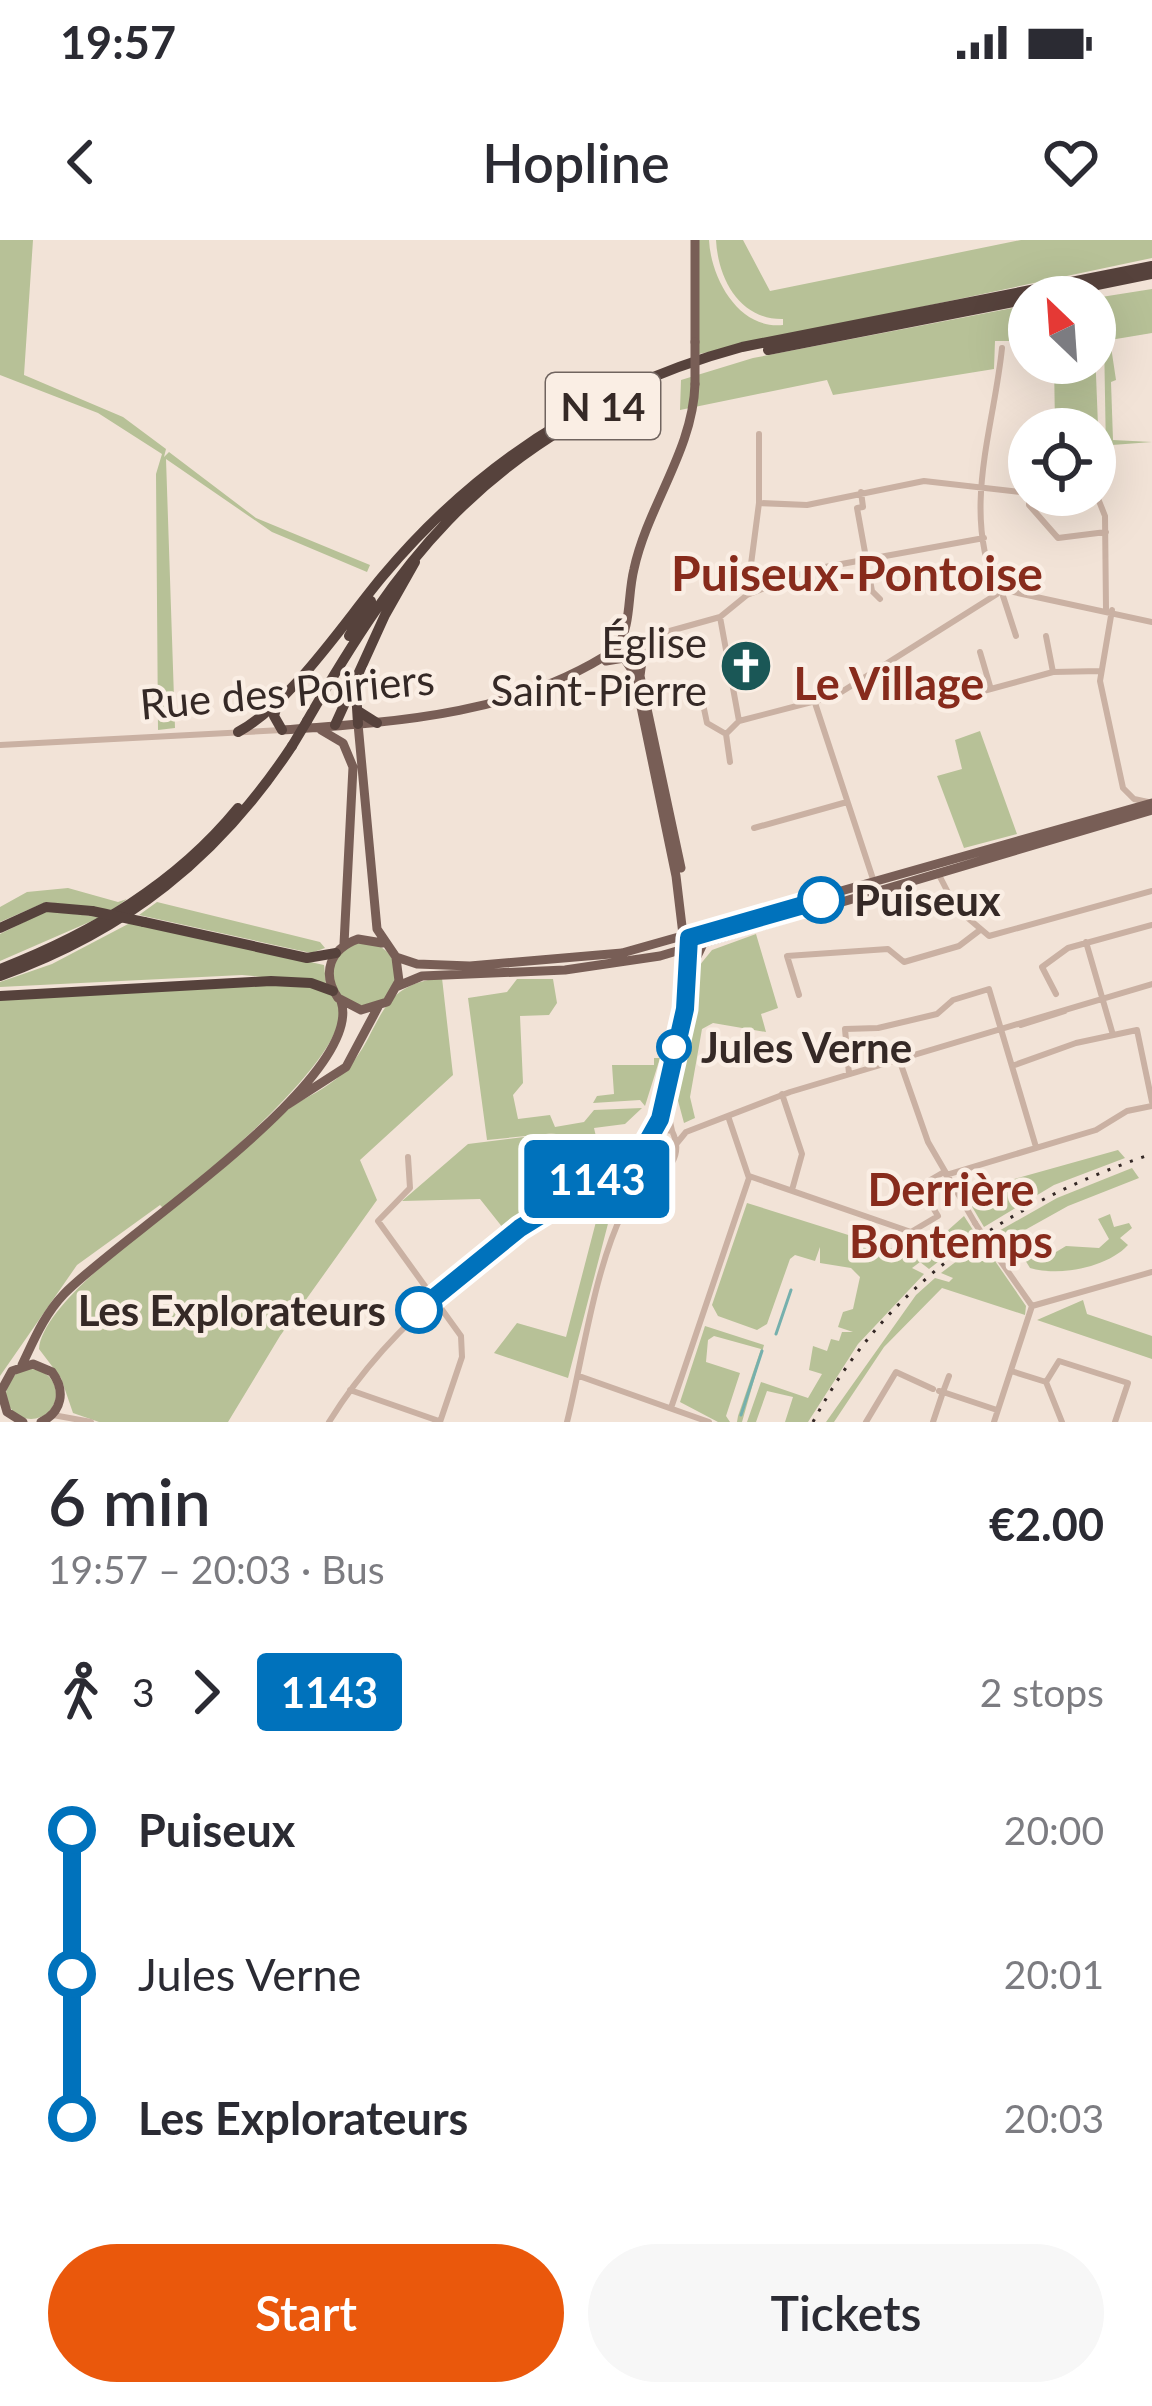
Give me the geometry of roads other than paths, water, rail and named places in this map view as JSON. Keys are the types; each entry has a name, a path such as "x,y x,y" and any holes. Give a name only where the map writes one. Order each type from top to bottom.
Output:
{"highway":[{"name":"N 14","path":"1116,278 1152,270"},
{"name":"N 14","path":"308,723 359,618 436,519 481,477 553,424 607,394 688,362 1152,270"},
{"name":"N 14","path":"0,972 89,940 163,893 230,830 286,739 308,723 353,641 421,546 518,458 610,402 688,369 1008,303"},
{"path":"335,725 385,615 441,530 504,472 610,402"},
{"path":"238,732 286,689 436,519"},
{"path":"358,724 361,673"},
{"path":"286,689 274,710 286,739"},
{"path":"356,708 377,723"},
{"path":"0,928 39,908 92,911 311,959 340,948"},
{"path":"0,996 271,981 322,985 337,996"}],"main road":[{"path":"687,944 632,648 639,550 688,431 694,384 695,240"},
{"name":"Rue des Poiriers","path":"308,723 377,723 512,699 632,648"},
{"path":"19,1421 7,1412 1,1391 4,1380 22,1365 38,1332 74,1284 186,1196 276,1113 334,1051 344,1021 329,969 340,948 353,766 343,743 308,723"},
{"path":"358,752 363,733 377,723"},
{"path":"358,724 376,923 382,943 396,957 441,966 555,963 665,951 686,922"},
{"path":"686,971 706,937 886,890 1152,805"},
{"path":"276,1113 346,1067 378,1007 398,986 435,974 567,975 665,951 874,884 938,870"},
{"path":"686,922 706,937"},
{"path":"340,948 363,938 382,943"},
{"path":"396,957 398,986"},
{"path":"337,996 362,1010 378,1007"},
{"path":"38,1332 43,1366 58,1381 60,1402 44,1420"},
{"path":"22,1365 43,1366"}],"street":[{"path":"1002,348 995,420 979,489 984,538 1016,637"},
{"path":"747,595 759,503 760,434"},
{"path":"759,503 807,505 924,481 1008,491"},
{"path":"847,495 850,510 863,507 862,492"},
{"path":"856,508 872,591 880,599"},
{"path":"1039,516 1058,538 1106,532"},
{"path":"1104,516 1109,610 1100,671 1123,788 1134,799 1152,805"},
{"path":"632,648 720,616 747,595 814,569 984,538"},
{"path":"726,734 739,722 815,703 1000,592 1152,622"},
{"path":"720,616 739,722"},
{"path":"1046,636 1053,672"},
{"path":"980,652 990,686"},
{"path":"976,693 1053,672 1100,671"},
{"path":"699,686 707,723 726,734"},
{"path":"815,703 874,884 886,890"},
{"name":"Rue des Poiriers","path":"0,745 238,732 286,739"},
{"path":"726,734 730,762"},
{"path":"754,828 847,802"},
{"path":"938,870 956,908 989,936 1152,891"},
{"path":"858,898 874,884"},
{"path":"1056,994 1042,967 1067,948 1152,925"},
{"path":"800,995 787,956 888,949 900,962 958,946 980,930"},
{"path":"1086,942 1113,1035"},
{"path":"329,1422 350,1390 434,1296 520,1228 641,1153 656,1128 687,944"},
{"path":"665,951 686,971"},
{"path":"656,1128 686,1132 782,1094 1152,985"},
{"path":"849,1074 845,1029 878,1028 937,1014 953,1000 989,989 1036,1147"},
{"path":"749,1176 911,1232 939,1214 920,1186 945,1173 1036,1147 1152,1104 1137,1030 1085,1041 1012,1066"},
{"path":"899,1059 945,1173 1032,1306"},
{"path":"664,1085 677,1143"},
{"path":"782,1094 802,1156 792,1190"},
{"path":"671,1408 749,1176 728,1114"},
{"path":"622,1214 668,1171 686,1132"},
{"path":"567,1422 622,1214 642,1168 641,1153"},
{"path":"350,1390 441,1422 459,1365 460,1332 378,1221 410,1188 408,1157"},
{"path":"626,1162 660,1177"},
{"path":"1032,1306 1152,1272"},
{"path":"994,1422 1032,1306"},
{"path":"1046,1382 1058,1361 1128,1384 1115,1422"},
{"path":"1011,1370 1046,1382 1062,1422"},
{"path":"866,1422 896,1372 998,1410"},
{"path":"579,1376 709,1422"},
{"path":"933,1422 938,1391 949,1376"},
{"path":"60,1402 74,1416 91,1422"},
{"path":"44,1420 74,1416"}],"waterway":[{"path":"776,1334 791,1290"},
{"path":"741,1415 762,1351"}],"railway":[{"path":"813,1422 876,1329 956,1255 1048,1197 1152,1154"}],"place":[{"name":"Église Saint-Pierre","path":"746,666"},
{"name":"Puiseux","path":"821,900"},
{"name":"Jules Verne","path":"674,1047"},
{"name":"Les Explorateurs","path":"419,1310"}],"district":[{"name":"Puiseux-Pontoise","path":"857,572"},
{"name":"Le Village","path":"889,683"},
{"name":"Derrière Bontemps","path":"951,1215"}]}
